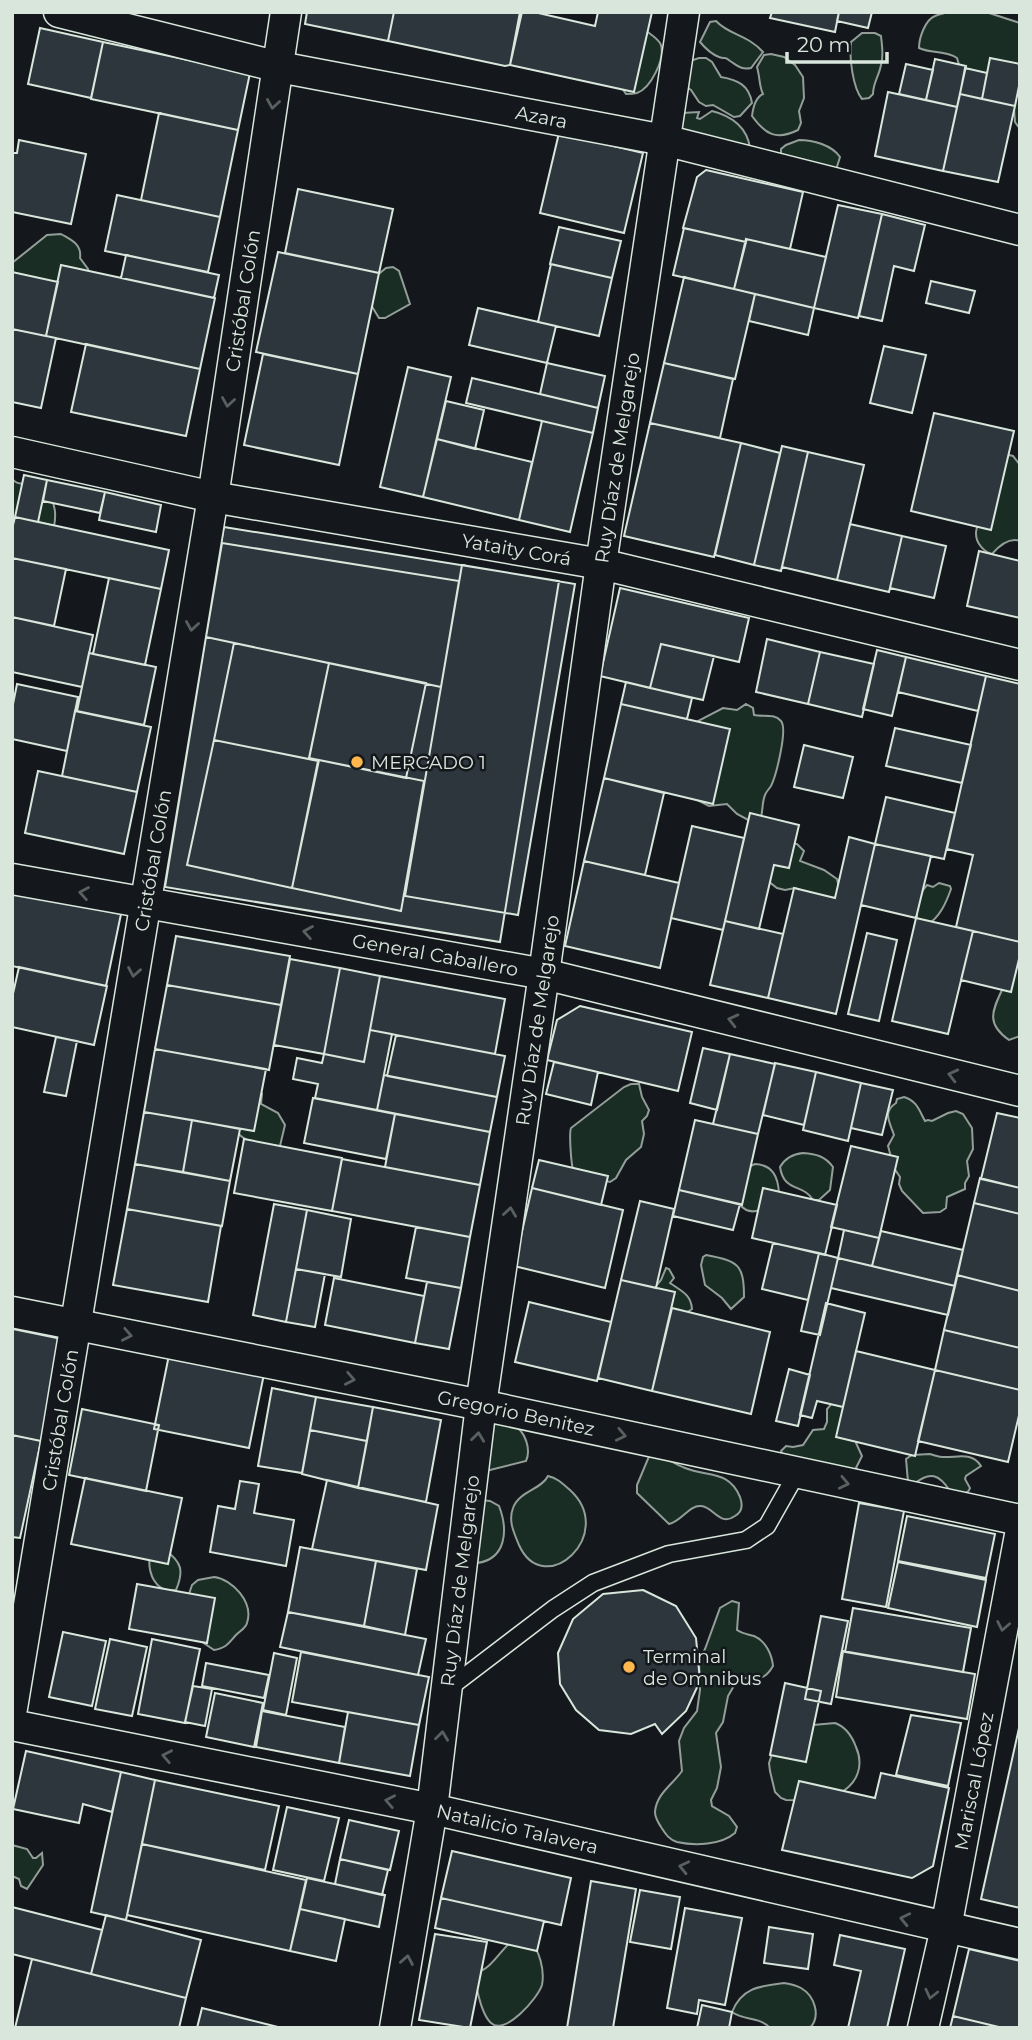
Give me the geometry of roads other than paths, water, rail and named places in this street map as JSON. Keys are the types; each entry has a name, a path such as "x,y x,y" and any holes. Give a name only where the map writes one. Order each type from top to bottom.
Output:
{"street":[{"name":"Azara","path":"59,12 279,67 664,140 1020,230"},
{"name":"Cristóbal Colón","path":"12,1708 213,498 286,12"},
{"name":"Ruy Díaz de Melgarejo","path":"395,2028 432,1809 481,1405 601,564 684,12"},
{"name":"Yataity Corá","path":"12,452 213,498 601,564 1020,664"},
{"name":"General Caballero","path":"12,879 544,974 1020,1091"},
{"name":"Gregorio Benitez","path":"12,1312 481,1405 1020,1520"},
{"name":"Mariscal López","path":"923,2028 946,1928 1020,1535"},
{"name":"Natalicio Talavera","path":"12,1726 432,1809 1020,1944"}],"lane":[{"path":"448,1689 553,1609 593,1583 669,1554 746,1540 767,1526 797,1473"}],"place":[{"name":"MERCADO 1","path":"357,762"},
{"name":"Terminal de Omnibus","path":"629,1667"}]}
